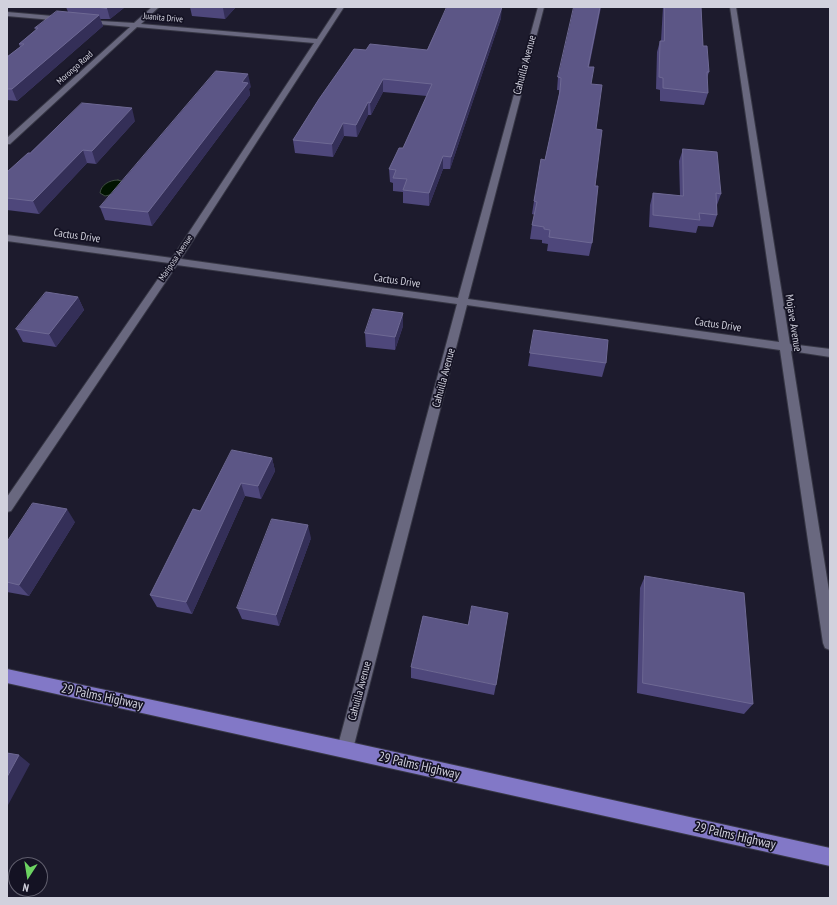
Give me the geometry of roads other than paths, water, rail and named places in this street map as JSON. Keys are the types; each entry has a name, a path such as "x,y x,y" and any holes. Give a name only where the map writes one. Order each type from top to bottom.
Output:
{"main road":[{"name":"29 Palms Highway","path":"7,676 830,857"}],"street":[{"name":"Morongo Road","path":"7,142 156,7"},
{"name":"Mariposa Avenue","path":"7,507 174,262 341,7"},
{"name":"Cahuilla Avenue","path":"344,749 457,327 465,287 541,7"},
{"name":"Mojave Avenue","path":"733,7 830,644"},
{"path":"7,14 68,19"},
{"name":"Juanita Drive","path":"75,20 318,41"},
{"name":"Cactus Drive","path":"7,238 830,353"}]}
